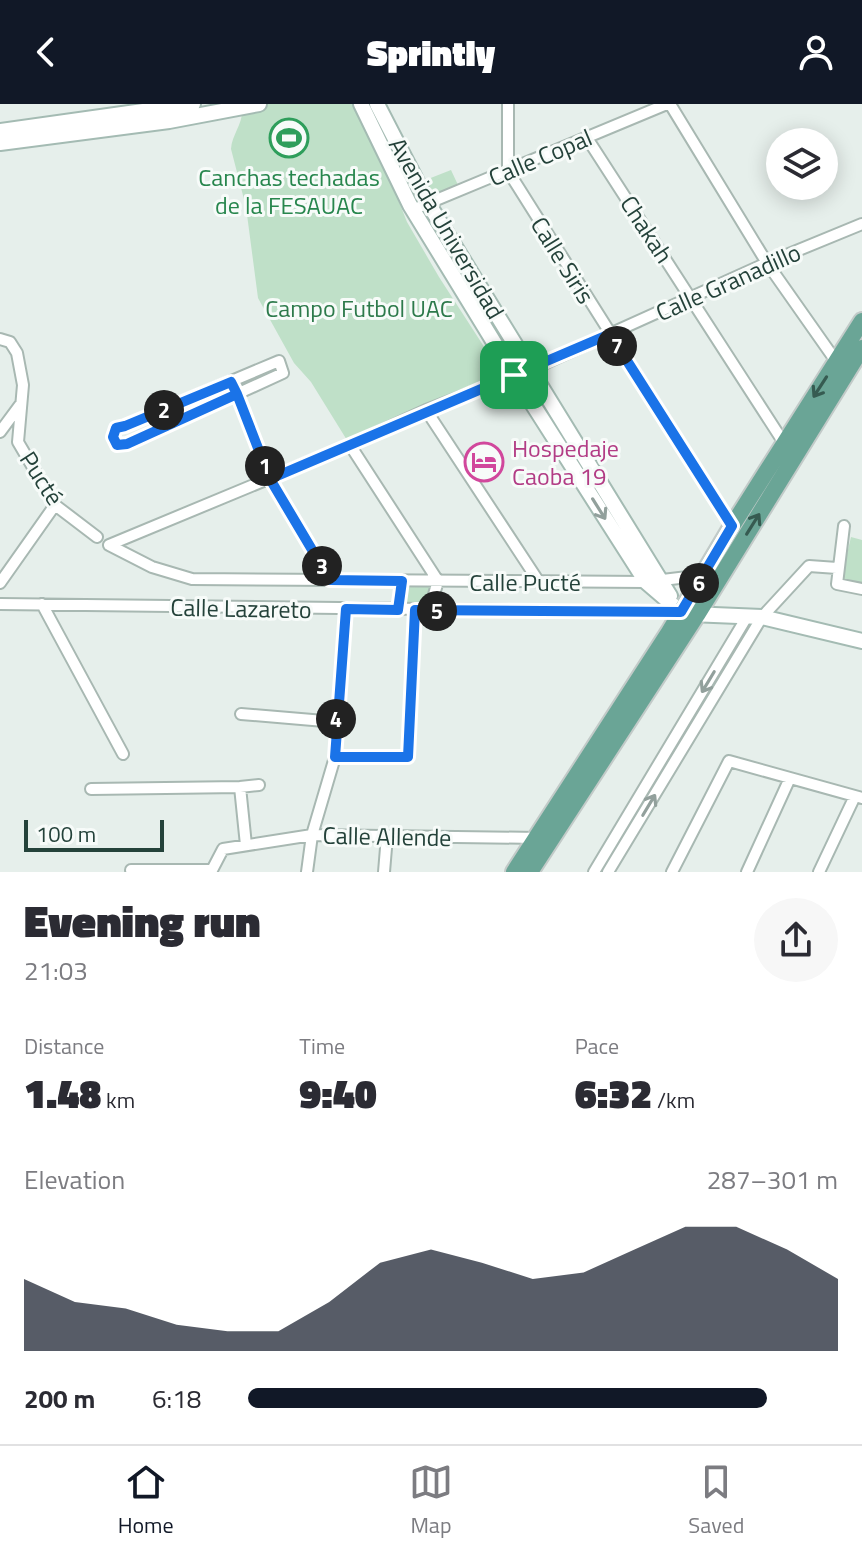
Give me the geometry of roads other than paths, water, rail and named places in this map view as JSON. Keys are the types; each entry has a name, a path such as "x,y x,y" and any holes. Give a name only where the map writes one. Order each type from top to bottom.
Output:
{"main road":[{"path":"514,872 544,838 689,614 842,367 862,321"},
{"path":"689,614 704,575 784,443 842,367 862,348"},
{"path":"530,872 544,838"}],"street":[{"path":"0,131 193,104"},
{"path":"0,143 169,121 259,104"},
{"name":"Avenida Universidad","path":"361,104 412,210 514,375 652,581 689,614"},
{"name":"Avenida Universidad","path":"377,104 428,203 530,370 652,581"},
{"path":"508,104 508,171"},
{"path":"668,104 767,263 842,367"},
{"name":"Calle Copal","path":"412,210 668,104"},
{"name":"Chakah","path":"587,138 784,443"},
{"name":"Calle Siris","path":"508,171 732,526"},
{"name":"Calle Granadillo","path":"109,545 350,445 426,410 530,370 767,263 862,224"},
{"name":"Pucté","path":"0,339 10,342 17,353 23,385 18,442 55,505 97,537"},
{"path":"279,361 283,373 237,394 127,444 117,445 113,437 116,428 279,361"},
{"path":"231,382 270,479 330,580"},
{"path":"0,432 22,404"},
{"path":"177,405 184,418"},
{"path":"426,410 539,582"},
{"path":"159,412 170,425"},
{"path":"350,445 438,581 429,611"},
{"path":"0,583 55,505"},
{"path":"844,526 837,584 862,589"},
{"name":"Calle Pucté","path":"109,545 152,567 192,579 539,582 652,581 704,575"},
{"path":"594,872 755,616 809,566 837,568"},
{"path":"398,610 402,581"},
{"name":"Calle Lazareto","path":"0,604 755,616 862,641"},
{"path":"42,604 123,754"},
{"path":"307,872 312,835 335,757 346,609"},
{"path":"335,757 408,757 415,610"},
{"path":"612,871 755,616"},
{"path":"241,714 336,722"},
{"path":"672,872 729,761 858,797 819,872"},
{"path":"747,872 790,778"},
{"path":"91,789 259,785"},
{"path":"240,787 246,845"},
{"name":"Calle Allende","path":"210,871 223,849 312,835 544,838"},
{"path":"384,872 387,836"},
{"path":"131,870 210,871"}],"place":[{"name":"Canchas techadas de la FESAUAC","path":"289,138"},
{"name":"Hospedaje Caoba 19","path":"484,462"}],"park label":[{"name":"Campo Futbol UAC","path":"359,308"}]}
